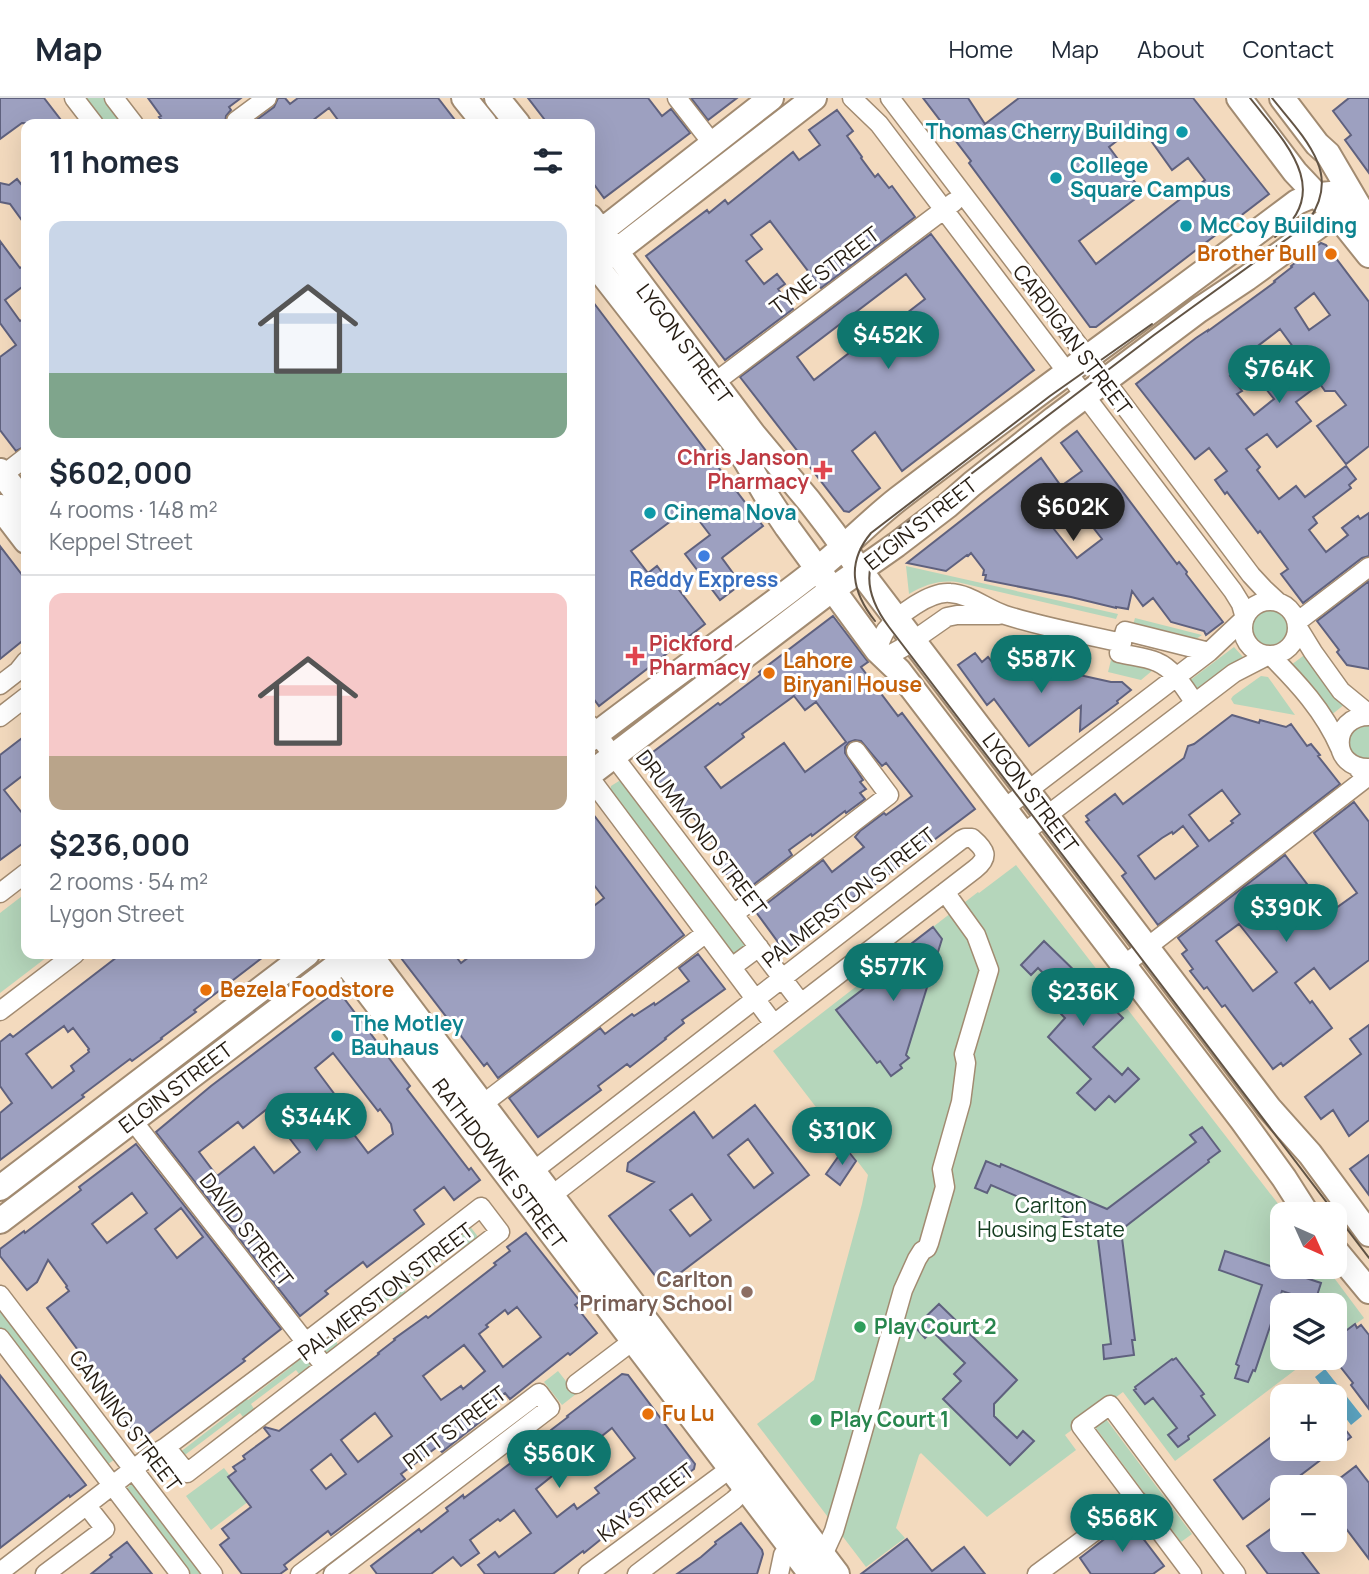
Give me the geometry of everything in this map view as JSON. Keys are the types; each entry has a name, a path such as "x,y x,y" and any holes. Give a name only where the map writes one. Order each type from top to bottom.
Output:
{"main road":[{"path":"497,98 513,119"},
{"path":"595,229 633,207 771,98"},
{"path":"597,260 648,228 814,98"},
{"path":"1239,98 1295,172 1318,195 1353,209"},
{"path":"1282,98 1328,155 1353,209 1369,255"},
{"path":"712,143 728,164"},
{"name":"ELGIN STREET","path":"595,772 739,660 826,579 844,548 880,513 1297,202 1318,195"},
{"path":"633,207 648,228"},
{"name":"ELGIN STREET","path":"595,731 724,639 826,579 860,570 947,506 1199,310 1324,222 1353,209"},
{"name":"LYGON STREET","path":"597,260 660,330 706,389 764,448 809,501 1269,1108 1310,1154 1369,1234"},
{"name":"LYGON STREET","path":"706,389 777,513 881,654 899,671 1124,965 1275,1165 1299,1202"},
{"path":"1,474 21,499"},
{"path":"0,506 21,534"},
{"path":"724,639 739,660"},
{"name":"ELGIN STREET","path":"0,1188 300,959"},
{"name":"ELGIN STREET","path":"0,1222 219,1056 341,959"},
{"name":"RATHDOWNE STREET","path":"347,959 473,1112 743,1472 815,1558"},
{"name":"RATHDOWNE STREET","path":"372,959 473,1112 532,1172 551,1196 642,1334"},
{"path":"203,1033 219,1056"},
{"path":"1348,1264 1366,1283"}],"street":[{"path":"74,98 90,119"},
{"path":"114,98 130,119"},
{"path":"239,119 267,98"},
{"path":"472,115 497,98"},
{"path":"677,98 712,143"},
{"name":"CARDIGAN STREET","path":"852,98 880,124 945,209 1251,575 1278,602"},
{"name":"CARDIGAN STREET","path":"890,98 963,195 1077,364"},
{"name":"TYNE STREET","path":"706,389 963,195"},
{"name":"CARDIGAN STREET","path":"1096,388 1240,601 1244,619"},
{"path":"1,474 21,460"},
{"path":"1024,834 1234,673 1289,648 1296,638 1297,624 1369,567"},
{"path":"881,654 884,634 897,619 930,597 949,592 968,597 1006,615 1122,643"},
{"path":"1005,808 1209,652 1258,603 1270,601 1286,605 1313,652 1344,694 1369,715"},
{"path":"881,654 914,641 950,616 1006,615"},
{"path":"1124,965 1366,778 1364,770 1346,759 1328,723 1294,678 1269,655 1258,653 1249,645 1243,634 1244,619"},
{"path":"1195,703 1167,668 1156,662 1119,653 1125,631 1209,652"},
{"path":"0,685 21,672"},
{"path":"0,717 21,702"},
{"path":"1340,748 1340,735 1347,724 1358,717 1369,715"},
{"name":"DRUMMOND STREET","path":"595,736 614,755 801,1003"},
{"path":"734,914 889,795 856,751"},
{"path":"595,783 774,1024"},
{"name":"PALMERSTON STREET","path":"532,1172 961,839 972,838 984,851 984,861 551,1196"},
{"path":"0,893 21,877"},
{"path":"779,1574 783,1555 815,1558 837,1520 903,1290 917,1259 929,1243 945,1187 942,1169 961,1102 966,1063 964,1054 989,970 976,935 945,892"},
{"path":"473,1112 706,933"},
{"path":"732,967 758,947"},
{"path":"0,1011 68,959"},
{"name":"DAVID STREET","path":"133,1121 325,1367"},
{"path":"564,1146 583,1172"},
{"name":"PALMERSTON STREET","path":"0,1572 481,1208 500,1232 187,1473 166,1447"},
{"name":"CANNING STREET","path":"0,1295 213,1574"},
{"path":"576,1384 642,1334"},
{"path":"0,1338 180,1574"},
{"name":"PITT STREET","path":"304,1573 539,1393 551,1408 333,1574"},
{"path":"1192,1574 1081,1426 1110,1405 1236,1574"},
{"path":"637,1574 737,1497 743,1472"},
{"name":"KAY STREET","path":"588,1574 699,1492 743,1472"},
{"path":"415,1486 427,1502"},
{"path":"699,1492 716,1514"},
{"path":"1037,1574 1137,1500"},
{"path":"45,1574 105,1529 87,1506"}],"green space":[{"path":"85,98 104,98 119,119 100,119"},
{"path":"906,566 1118,614 1116,619 957,582 932,584 909,594"},
{"path":"1270,609 1283,615 1289,628 1283,641 1270,647 1257,641 1251,628 1257,615"},
{"path":"1135,618 1202,635 1196,639 1133,625"},
{"path":"1234,647 1243,657 1198,691 1189,681"},
{"path":"716,652 722,660 624,734 618,726"},
{"path":"1307,653 1345,704 1330,716 1291,665"},
{"path":"1111,660 1153,670 1141,680 1108,672"},
{"path":"1261,676 1268,677 1295,715 1234,704 1231,699 1233,696"},
{"path":"1363,725 1369,725 1369,760 1357,758 1348,745 1354,731"},
{"path":"619,781 624,782 746,943 746,947 737,954 732,953 610,795 611,786"},
{"name":"Carlton Housing Estate","path":"1016,865 1277,1202 1270,1202 1270,1279 1335,1279 1345,1293 1270,1293 1270,1370 1295,1370 1277,1384 1270,1384 1270,1389 1175,1461 1123,1392 1065,1435 1076,1450 987,1517 921,1453 896,1528 905,1538 866,1567 757,1424 814,1380 868,1175 773,1051"},
{"path":"21,897 21,959 44,959 0,993 0,913"},
{"path":"469,1225 479,1238 463,1250 460,1246 404,1289 406,1293 394,1302 391,1298 336,1341 338,1345 326,1354 316,1341 328,1332 331,1336 387,1293 384,1289 396,1280 399,1284 456,1240 453,1236"},
{"name":"Carlton Housing Estate","path":"1347,1295 1364,1318 1347,1330"},
{"path":"0,1305 118,1457 104,1467 0,1331"},
{"path":"303,1351 313,1363 299,1374 296,1370 251,1404 254,1409 243,1417 240,1413 169,1467 166,1463 236,1409 233,1404 244,1396 248,1400 292,1366 289,1361"},
{"path":"558,1371 576,1394 562,1405 544,1382"},
{"path":"1106,1419 1192,1534 1181,1542 1095,1427"},
{"path":"224,1468 249,1501 211,1530 186,1496"},
{"path":"136,1481 207,1574 188,1574 124,1490"}],"water":[{"path":"1326,1370 1337,1384 1320,1384 1315,1377"},
{"path":"1347,1397 1362,1416 1351,1425 1347,1420"}],"building":[{"path":"0,98 44,98 60,119 21,119 21,124 0,139"},
{"path":"148,98 241,98 229,107 231,110 226,119 161,119"},
{"path":"278,98 285,98 290,104 298,98 438,98 454,119 337,119 329,108 315,119 258,119 274,107"},
{"path":"528,98 648,98 662,116 671,109 690,133 604,198 595,186 595,119 544,119"},
{"path":"691,98 737,98 708,120"},
{"path":"923,98 968,98 985,124 1019,98 1193,98 1269,194 1096,327 1090,327 969,163 971,161","holes":["1139,124 1172,170 1188,158 1205,180 1096,264 1079,241 1143,193 1109,147"]},
{"path":"1349,98 1369,98 1369,173 1345,140 1351,135 1333,111"},
{"path":"837,110 853,131 847,136 861,158 875,177 878,174 889,188 892,186 915,217 821,288 770,221 751,235 762,249 746,261 764,284 777,274 785,284 778,289 793,309 725,360 646,256 707,210 709,213 725,200 728,204 793,152 799,160 820,145 809,130"},
{"path":"17,179 21,184 21,219 10,204 0,202 0,183 9,185"},
{"path":"931,234 1034,370 902,471 875,432 852,451 880,488 849,512 844,511 740,377","holes":["906,274 925,299 903,316 901,313 814,380 797,357"]},
{"path":"0,241 21,267 21,288 5,300 21,320 21,448 16,451 0,430 0,357 16,345 0,323"},
{"path":"1321,243 1326,245 1369,302 1369,446 1346,464 1317,426 1346,405 1335,391 1325,391 1320,384 1296,402 1311,421 1277,447 1267,434 1246,449 1260,467 1257,470 1279,499 1296,486 1305,497 1346,466 1356,479 1349,485 1351,488 1313,517 1317,523 1309,530 1326,552 1348,535 1342,528 1358,516 1360,519 1369,513 1369,556 1362,558 1303,603 1281,574 1288,569 1260,531 1258,533 1215,480 1227,471 1209,448 1195,459 1136,384 1275,282","holes":["1314,293 1330,315 1309,330 1295,308","1280,329 1304,362 1276,358 1274,374 1262,384 1274,399 1254,415 1237,394 1242,391 1230,376 1256,356 1246,355"]},
{"path":"595,305 763,526 722,558 741,584 720,600 685,554 710,535 687,509 631,551 648,573 657,566 705,624 599,706 595,701"},
{"path":"1077,431 1223,622 1206,635 1204,631 1171,622 1153,598 1143,606 1132,591 1128,609 985,580 984,570 971,553 946,571 907,563 1041,458 1061,486 1082,471 1061,443","holes":["1071,499 1102,539 1077,558 1046,519"]},
{"path":"0,546 21,573 21,642 0,659"},
{"path":"1369,581 1369,669 1347,665 1317,621"},
{"path":"833,616 868,662 861,667 898,716 902,713 975,809 869,889 868,887 807,931 810,935 786,953 756,912 823,860 832,872 864,847 855,837 860,831 912,796 886,763 882,766 861,741 849,742 845,753 863,780 860,782 866,789 860,793 865,799 789,850 792,855 744,892 713,857 720,852 684,805 680,808 674,800 672,802 641,761 718,703 720,705 761,674 759,672","holes":["794,696 805,710 816,702 846,742 805,772 784,743 721,788 705,767 744,737 742,734"]},
{"path":"975,653 982,662 988,657 996,667 1014,655 1028,674 1037,668 1057,670 1122,682 1131,690 1080,731 1081,706 1029,746 994,699 987,705 958,665"},
{"path":"1232,715 1259,723 1260,720 1286,727 1291,724 1307,746 1311,744 1320,755 1318,756 1340,784 1158,925 1122,876 1126,873 1086,822 1089,820 1086,816 1115,794 1123,804 1184,758 1188,746","holes":["1222,790 1240,814 1231,821 1233,823 1209,841 1189,815","1183,826 1198,846 1155,879 1138,856"]},
{"path":"21,739 21,777 4,790 21,812 21,845 0,860 0,755"},
{"path":"1354,802 1369,822 1369,960 1330,989 1314,968 1295,983 1332,1028 1283,1066 1281,1063 1273,1069 1225,1005 1222,1007 1190,971 1193,969 1182,954 1187,950 1178,938 1285,855 1329,913 1357,893 1314,833","holes":["1239,924 1277,972 1253,991 1216,941"]},
{"path":"595,817 684,935 498,1078 487,1063 484,1066 402,959 458,959 461,963 466,959 595,959 595,905 604,898 595,886"},
{"path":"933,927 942,939 906,1055 909,1058 900,1065 902,1068 891,1076 880,1061 877,1063 836,1010 871,983 867,978"},
{"path":"1044,941 1123,1018 1093,1047 1122,1075 1128,1068 1139,1079 1115,1102 1109,1096 1095,1110 1077,1093 1091,1079 1048,1037 1065,1018 1059,1012 1070,1000 1038,968 1031,975 1021,965"},
{"path":"698,954 725,989 682,1020 684,1023 630,1067 627,1064 598,1086 601,1090 538,1137 509,1098 600,1028 605,1034 632,1014 634,1016 654,1003 655,1005 689,981 679,968"},
{"path":"114,959 260,959 194,1010 196,1012 162,1039 132,1061 130,1059 0,1160 0,1113 12,1103 0,1086 0,1042 10,1034 13,1037","holes":["64,1026 68,1032 73,1028 89,1052 71,1066 74,1071 52,1088 26,1054"]},
{"path":"334,993 340,993 410,1086 407,1089 469,1170 471,1168 480,1180 454,1200 444,1187 414,1210 424,1224 367,1267 363,1262 325,1291 328,1294 300,1316 156,1132 211,1086","holes":["333,1053 391,1124 393,1134 368,1153 343,1120 350,1115 315,1068","267,1109 300,1152 274,1173 254,1147 217,1176 199,1152 238,1122 243,1128"]},
{"path":"1369,1025 1369,1120 1349,1136 1333,1110 1321,1119 1305,1097 1361,1054 1350,1039"},
{"path":"755,1105 809,1175 663,1286 609,1216 654,1182 627,1171 628,1163 694,1112 713,1138","holes":["748,1139 773,1173 754,1188 728,1155","692,1194 711,1220 690,1236 670,1210"]},
{"path":"1202,1127 1220,1151 1121,1230 1135,1340 1132,1340 1134,1355 1104,1359 1103,1345 1111,1344 1097,1231 991,1185 987,1193 975,1188 986,1161 1000,1167 1001,1164 1107,1209 1196,1142 1190,1135"},
{"path":"136,1144 281,1329 243,1359 245,1361 144,1437 137,1436 95,1377 85,1368 80,1359 83,1357 47,1308 69,1291 48,1260 37,1282 27,1290 0,1256 0,1249 81,1190 79,1187","holes":["132,1193 147,1213 107,1243 92,1224","181,1208 203,1237 177,1258 155,1229"]},
{"path":"845,1147 856,1161 840,1185 826,1174"},
{"path":"1369,1155 1369,1195 1350,1169"},
{"path":"526,1233 580,1301 575,1305 597,1333 510,1399 505,1393 480,1411 485,1418 442,1452 437,1447 401,1474 405,1479 331,1535 328,1531 284,1565 287,1569 280,1574 242,1574 220,1545 229,1538 222,1529 251,1507 228,1477 236,1471 233,1467 245,1459 243,1456 270,1436 264,1428 279,1431 379,1354 394,1339 426,1316 428,1318 496,1265 494,1263 510,1251 507,1247","holes":["517,1307 541,1337 503,1367 479,1334 505,1310 508,1314","464,1345 485,1371 463,1389 461,1386 441,1400 423,1376","375,1413 392,1436 358,1462 341,1440","331,1454 346,1474 326,1489 311,1470"]},
{"path":"1225,1251 1270,1266 1270,1279 1309,1279 1321,1283 1318,1293 1270,1293 1270,1327 1255,1371 1253,1370 1248,1382 1235,1378 1239,1366 1236,1364 1262,1285 1219,1270"},
{"path":"939,1304 1017,1380 994,1404 994,1416 1017,1438 1023,1431 1034,1441 1010,1465 943,1399 961,1381 954,1374 965,1363 932,1331 925,1338 915,1327"},
{"path":"1355,1324 1357,1328 1361,1325 1369,1335 1369,1409 1343,1370 1347,1370 1347,1330"},
{"path":"1176,1358 1204,1394 1201,1396 1215,1415 1178,1447 1168,1435 1177,1428 1153,1398 1145,1404 1134,1390"},
{"path":"622,1374 628,1375 695,1464 694,1469 553,1574 485,1574 478,1565 495,1552 499,1557 531,1533 514,1510 470,1540 479,1553 461,1566 453,1557 431,1574 377,1574 371,1566 419,1529 421,1532 463,1495 464,1498 552,1432 567,1416","holes":["612,1428 635,1458 595,1488 599,1493 577,1509 574,1504 557,1517 536,1489"]},
{"path":"0,1375 86,1485 0,1548"},
{"path":"1270,1438 1270,1461 1319,1461 1301,1475 1270,1475 1270,1498 1243,1519 1214,1480"},
{"path":"1356,1466 1369,1483 1369,1559 1347,1530 1347,1475 1344,1475"},
{"path":"1129,1520 1164,1566 1153,1574 1091,1574 1080,1558"},
{"path":"741,1523 762,1550 757,1574 677,1574 701,1557 715,1542"},
{"path":"1270,1529 1270,1552 1302,1552 1319,1574 1268,1574 1247,1546"},
{"path":"907,1539 932,1571 964,1547 985,1574 861,1574"},
{"path":"127,1542 152,1574 91,1574 112,1557 110,1555"}],"tram line":[{"path":"1250,98 1288,148 1298,166 1303,184 1301,202 1293,220 1275,237"},
{"path":"1272,98 1297,128 1317,161 1322,181 1321,191 1319,201 1309,219 1295,233 1154,335 892,534 874,556 869,579 875,603 889,627 1369,1258"},
{"path":"875,621 861,599 855,577 858,555 871,533 1050,396 1152,324"}],"place":[{"name":"Thomas Cherry Building","path":"1182,132"},
{"name":"College Square Campus","path":"1056,178"},
{"name":"McCoy Building","path":"1186,226"},
{"name":"Brother Bull","path":"1331,254"},
{"name":"Chris Janson Pharmacy","path":"823,470"},
{"name":"Cinema Nova","path":"650,513"},
{"name":"Reddy Express","path":"704,556"},
{"name":"Pickford Pharmacy","path":"635,656"},
{"name":"Lahore Biryani House","path":"769,673"},
{"name":"Bezela Foodstore","path":"206,990"},
{"name":"The Motley Bauhaus","path":"337,1036"},
{"name":"Carlton Primary School","path":"747,1292"},
{"name":"Play Court 2","path":"860,1327"},
{"name":"Fu Lu","path":"648,1414"},
{"name":"Play Court 1","path":"816,1420"}]}
